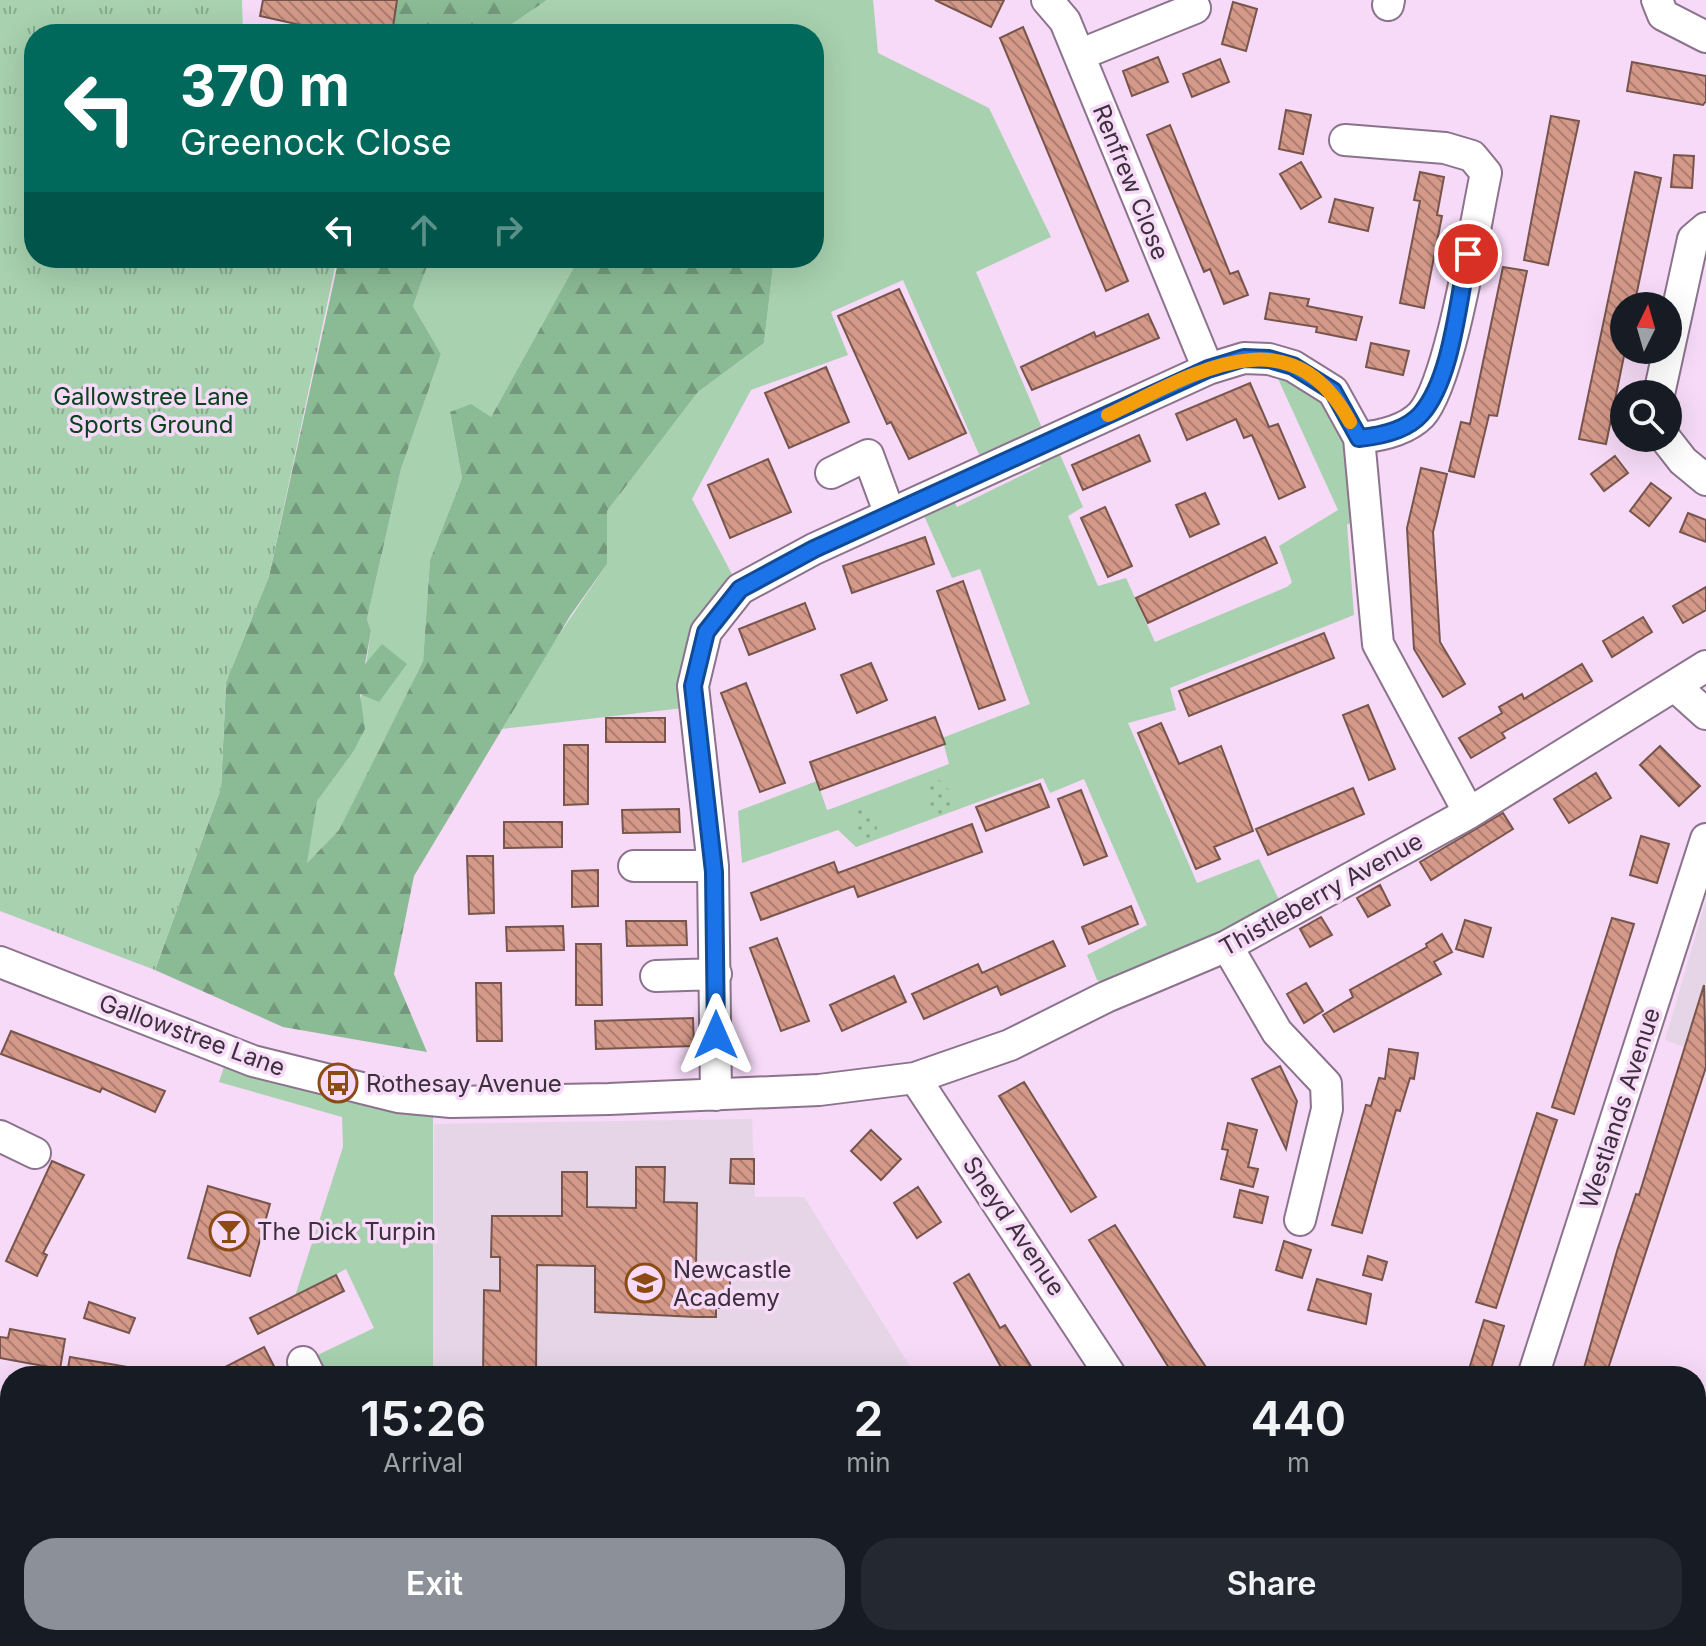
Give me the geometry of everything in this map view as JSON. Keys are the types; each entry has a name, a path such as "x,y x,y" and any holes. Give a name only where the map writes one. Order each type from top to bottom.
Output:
{"street":[{"name":"Renfrew Close","path":"1047,0 1065,21 1208,369"},
{"path":"1657,0 1663,15 1706,37"},
{"path":"1079,55 1195,8"},
{"path":"1345,140 1445,148 1472,156 1486,173 1440,381 1420,415 1386,435 1359,438"},
{"path":"1662,380 1693,239 1706,228"},
{"path":"716,1095 713,866 693,686 706,632 740,589 889,512 1208,369 1244,358 1269,359 1293,366 1333,391 1359,438 1378,644 1469,813"},
{"path":"1676,452 1706,480"},
{"path":"831,473 868,455 889,512"},
{"name":"Thistleberry Avenue","path":"915,1078 1010,1045 1106,997 1227,946 1469,813 1706,666"},
{"path":"1676,687 1706,714"},
{"name":"Westlands Avenue","path":"1536,1366 1706,839"},
{"path":"634,866 713,866"},
{"path":"1227,946 1277,1032 1326,1084 1327,1109 1300,1220"},
{"name":"Gallowstree Lane","path":"0,962 253,1061 398,1097 451,1102 716,1095 819,1090 915,1078"},
{"path":"656,976 716,974"},
{"name":"Sneyd Avenue","path":"915,1078 1104,1366"},
{"path":"2,1141 35,1153"}],"shaded area":[{"path":"1706,900 1706,1054 1665,1040"},
{"name":"Newcastle Academy","path":"752,1119 755,1197 804,1197 910,1366 433,1366 434,1124"}],"green space":[{"name":"Gallowstree Lane Sports Ground","path":"0,0 242,0 243,24 24,24 24,268 335,268 269,576 226,682 221,788 155,970 0,911"},
{"path":"394,0 547,0 512,24 388,24"},
{"path":"547,0 873,0 878,53 989,108 1051,237 976,272 1042,428 981,459 903,280 831,312 848,355 751,390 692,499 733,576 706,609 692,636 685,666 683,708 502,729 552,645 607,564 607,511 698,392 764,343 773,268 824,268 824,24 512,24"},
{"path":"337,268 426,268 413,306 441,354 401,469 367,619 371,631 365,664 382,644 407,664 379,702 360,694 365,729 353,752 317,801 307,863 339,830 423,661 430,560 462,478 450,412 471,404 491,417 573,268 773,268 764,343 698,392 607,511 607,564 570,616 414,876 394,974 427,1052 283,1027 155,970 221,788 226,682 269,576"},
{"path":"426,268 573,268 491,417 450,412 462,478 430,560 423,661 339,830 306,864 316,801 353,752 371,631 367,619 401,469 441,354 413,306"},
{"path":"1269,359 1333,391 1365,514 1347,525 1354,615 1170,688 1176,710 1128,723 1197,883 1259,859 1286,914 1127,990 1097,980 1087,955 1147,925 1084,779 1050,793 1043,778 856,847 838,830 742,863 738,811 817,781 827,810 836,807 949,764 942,738 1030,704 980,569 952,578 917,500 947,487 957,507 1041,466 1033,450 1054,441 1083,507 1068,516 1098,586 1126,578 1155,642 1287,587 1292,582 1279,546 1338,510"},
{"path":"936,777 950,791 950,810 939,814 926,800 927,780"},
{"path":"864,803 877,819 877,835 867,839 855,826 855,807"},
{"path":"229,1052 433,1100 433,1366 305,1366 303,1362 374,1328 346,1269 295,1296 343,1147 342,1117 219,1082"}],"building":[{"path":"263,0 397,0 393,24 296,24 260,16"},
{"path":"935,0 1004,0 991,27"},
{"path":"1233,2 1257,9 1246,51 1222,44"},
{"path":"1023,27 1128,281 1106,291 1000,38"},
{"path":"1158,57 1168,82 1132,96 1123,71"},
{"path":"1220,59 1229,82 1192,97 1183,74"},
{"path":"1632,62 1706,76 1706,101 1703,105 1627,91"},
{"path":"1286,110 1311,115 1303,154 1279,149"},
{"path":"1551,116 1579,121 1548,265 1524,260"},
{"path":"1170,125 1230,274 1238,271 1248,295 1224,304 1210,269 1204,272 1147,135"},
{"path":"1674,155 1694,156 1692,188 1671,187"},
{"path":"1301,162 1321,197 1301,209 1280,174"},
{"path":"1420,172 1444,177 1437,215 1442,216 1424,308 1400,303 1420,201 1414,200"},
{"path":"1635,172 1661,178 1637,292 1610,292 1610,364 1622,364 1619,380 1610,380 1610,424 1606,444 1579,439"},
{"path":"1335,199 1373,208 1368,231 1329,222"},
{"path":"1503,267 1527,271 1497,416 1489,415 1474,477 1449,471 1461,422 1470,424"},
{"path":"899,289 966,433 909,459 891,422 887,424 838,316"},
{"path":"1270,293 1309,299 1307,306 1362,317 1356,340 1316,332 1317,327 1265,319"},
{"path":"1148,314 1159,338 1032,390 1021,367 1094,332 1096,337"},
{"path":"1371,343 1409,351 1403,375 1366,367"},
{"path":"826,367 849,422 789,448 765,393"},
{"path":"1250,383 1269,427 1278,424 1305,487 1279,499 1252,435 1244,438 1236,419 1187,440 1176,414"},
{"path":"1139,435 1150,461 1083,490 1072,465"},
{"path":"1615,456 1628,473 1604,491 1591,474"},
{"path":"768,459 791,512 730,538 708,485"},
{"path":"1421,468 1447,474 1433,532 1440,642 1465,684 1443,697 1414,649 1407,528"},
{"path":"1651,483 1671,498 1649,526 1630,511"},
{"path":"1205,493 1219,524 1190,537 1176,505"},
{"path":"1105,507 1132,566 1108,577 1081,518"},
{"path":"1688,513 1706,520 1706,542 1680,532"},
{"path":"925,537 934,564 852,593 843,566"},
{"path":"1265,537 1277,563 1148,623 1136,598"},
{"path":"963,581 1005,700 979,709 937,591"},
{"path":"1706,587 1706,610 1683,623 1673,606"},
{"path":"805,603 815,629 749,655 739,629"},
{"path":"1643,617 1652,632 1612,657 1603,641"},
{"path":"1324,633 1334,658 1189,716 1179,691"},
{"path":"871,663 887,700 857,713 841,675"},
{"path":"1582,664 1592,681 1502,733 1505,738 1471,758 1459,738 1502,713 1499,707 1522,694 1524,699"},
{"path":"746,683 785,783 760,792 721,693"},
{"path":"1368,705 1395,769 1369,780 1343,715"},
{"path":"935,717 945,744 820,790 810,762"},
{"path":"606,718 665,718 665,742 606,742"},
{"path":"1161,723 1179,764 1221,746 1253,831 1214,847 1220,859 1196,869 1138,733"},
{"path":"564,745 588,745 588,804 564,805"},
{"path":"1660,746 1700,786 1679,806 1640,765"},
{"path":"1596,773 1611,798 1569,823 1554,799"},
{"path":"1040,784 1049,807 986,831 976,807"},
{"path":"1353,788 1364,814 1268,855 1256,829"},
{"path":"1081,790 1107,856 1084,865 1058,799"},
{"path":"679,809 680,832 623,833 622,810"},
{"path":"1503,813 1513,829 1431,880 1420,862"},
{"path":"504,822 562,822 562,847 504,848"},
{"path":"972,824 982,852 858,897 854,886 761,920 751,893 834,862 838,873"},
{"path":"1641,836 1669,844 1657,883 1630,875"},
{"path":"467,856 493,856 494,913 469,914"},
{"path":"598,870 598,906 572,907 572,871"},
{"path":"1380,885 1390,905 1368,917 1357,898"},
{"path":"1131,906 1138,924 1089,944 1082,927"},
{"path":"1321,917 1332,935 1310,947 1300,929"},
{"path":"1612,918 1634,924 1574,1114 1552,1107"},
{"path":"1465,920 1491,928 1483,957 1456,949"},
{"path":"626,921 686,921 687,945 627,946"},
{"path":"563,926 564,950 507,951 506,927"},
{"path":"1442,934 1452,952 1434,962 1441,974 1334,1032 1323,1015 1353,997 1350,990 1427,947 1426,944"},
{"path":"777,938 809,1021 781,1031 750,948"},
{"path":"1053,941 1065,966 1001,995 997,986 924,1019 912,994 978,964 982,973"},
{"path":"576,944 601,944 602,1005 576,1005"},
{"path":"894,976 906,1002 842,1031 830,1005"},
{"path":"476,983 501,983 502,1041 477,1041"},
{"path":"1306,983 1323,1011 1304,1023 1287,994"},
{"path":"1704,985 1706,1067 1609,1366 1585,1366 1617,1251 1636,1194 1639,1195"},
{"path":"693,1018 694,1046 596,1049 595,1021"},
{"path":"11,1031 165,1091 155,1112 102,1088 100,1092 1,1054"},
{"path":"1389,1049 1418,1053 1414,1079 1410,1078 1400,1111 1396,1110 1362,1233 1332,1225 1366,1105 1371,1106 1379,1078 1385,1079"},
{"path":"1280,1066 1297,1101 1286,1149 1252,1079"},
{"path":"1024,1082 1096,1197 1071,1212 999,1096"},
{"path":"1537,1113 1557,1120 1496,1308 1476,1302"},
{"path":"1228,1123 1257,1130 1248,1167 1258,1169 1253,1187 1221,1179 1228,1150 1222,1149"},
{"path":"871,1130 901,1159 881,1180 851,1151"},
{"path":"731,1159 754,1159 754,1184 730,1183"},
{"path":"52,1161 84,1175 43,1253 47,1255 37,1276 6,1261"},
{"path":"636,1167 665,1167 664,1202 697,1203 696,1267 716,1267 716,1278 730,1278 730,1308 716,1308 716,1317 595,1312 595,1266 537,1265 536,1366 483,1366 484,1290 500,1291 500,1257 491,1257 492,1216 562,1216 562,1172 587,1172 587,1207 636,1208"},
{"name":"The Dick Turpin","path":"208,1186 270,1204 250,1276 188,1258"},
{"path":"918,1187 941,1222 917,1238 894,1203"},
{"path":"1240,1190 1268,1197 1262,1223 1234,1217"},
{"path":"1115,1225 1205,1366 1168,1366 1089,1240"},
{"path":"1284,1241 1311,1250 1302,1278 1276,1270"},
{"path":"1368,1256 1387,1262 1382,1280 1363,1275"},
{"path":"969,1274 1000,1328 1005,1325 1031,1366 1000,1366 954,1283"},
{"path":"336,1275 344,1291 258,1334 250,1318"},
{"path":"1317,1279 1371,1294 1366,1324 1308,1310"},
{"path":"89,1302 135,1318 129,1333 84,1318"},
{"path":"1484,1320 1504,1326 1492,1366 1470,1366"},
{"path":"10,1329 65,1339 60,1366 0,1358 0,1337 8,1338"},
{"path":"264,1347 274,1366 227,1366"},
{"path":"70,1357 122,1366 68,1366"}],"slow traffic":[{"path":"1108,415 1208,369 1244,358 1269,359 1293,366 1333,391 1350,422"}],"place":[{"name":"Rothesay Avenue","path":"338,1083"},
{"name":"The Dick Turpin","path":"229,1231"},
{"name":"Newcastle Academy","path":"645,1283"}],"route":[{"path":"716,1035 714,872 693,686 706,632 740,589 889,512 1054,441 1208,369 1244,358 1269,359 1293,366 1333,391 1359,438 1386,435 1420,415 1440,381 1468,254"}]}
